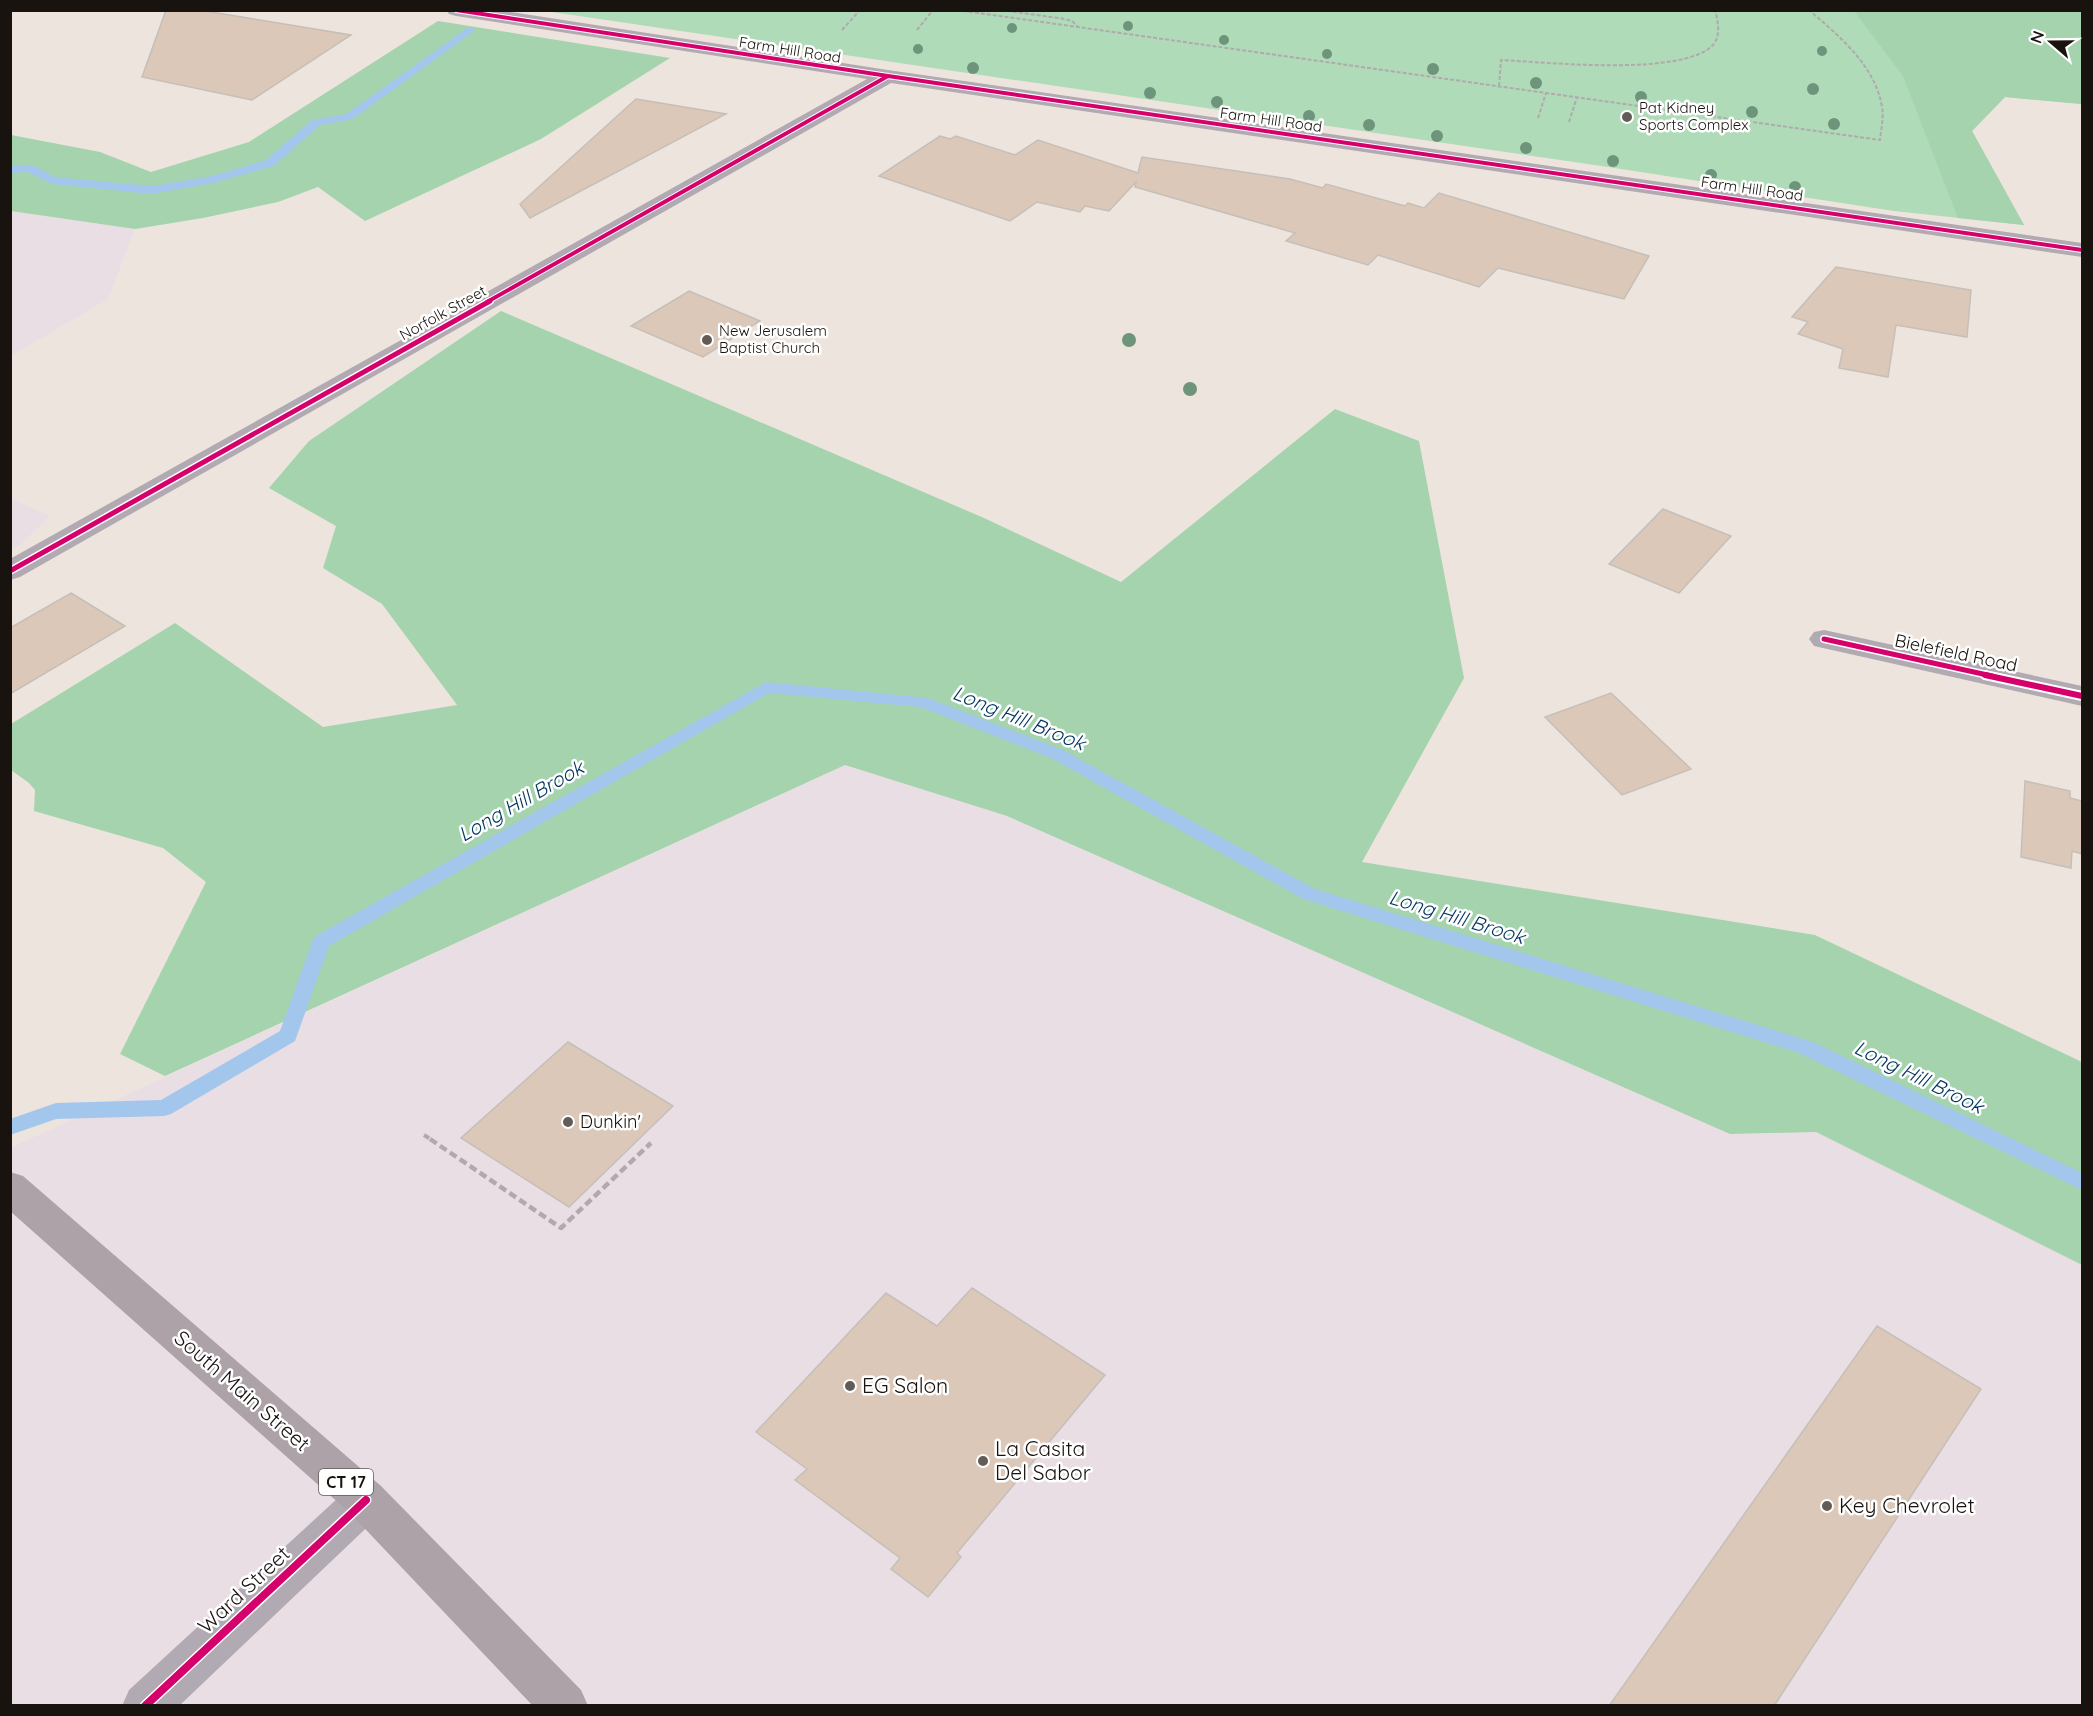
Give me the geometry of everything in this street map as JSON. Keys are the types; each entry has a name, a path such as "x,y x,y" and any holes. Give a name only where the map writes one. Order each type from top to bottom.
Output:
{"main road":[{"name":"South Main Street","path":"10,1187 366,1500 565,1706"}],"street":[{"name":"Farm Hill Road","path":"456,10 888,76 2082,250"},
{"name":"Norfolk Street","path":"10,571 888,76"},
{"name":"Bielefield Road","path":"1824,639 2082,696"},
{"name":"Ward Street","path":"145,1706 366,1500"}],"path":[{"path":"917,30 933,10"},
{"path":"957,10 1880,140 1882,108 1876,86 1865,65 1845,41 1809,10"},
{"path":"1001,10 1071,21 1078,27"},
{"path":"1499,86 1501,60 1631,64 1663,62 1697,54 1713,45 1719,31 1715,10"},
{"path":"1538,118 1546,93"},
{"path":"1569,122 1576,97"},
{"path":"10,260 10,266"},
{"path":"424,1135 561,1228 651,1143"}],"shaded area":[{"path":"11,211 135,229 108,299 11,356"},
{"path":"11,498 50,516 21,544 11,550"},
{"path":"845,765 1007,816 1730,1134 1816,1132 2082,1265 2082,1705 11,1705 10,1148"}],"green space":[{"name":"Pat Kidney Sports Complex","path":"545,11 2082,11 2082,104 2005,97 1972,131 2024,225 1894,211"},
{"path":"1854,11 2082,11 2082,104 2005,97 1972,131 2024,225 1958,218 1903,76"},
{"path":"438,21 670,58 541,139 365,221 318,187 278,202 203,218 135,229 11,211 11,135 100,152 151,172 249,142"},
{"path":"501,311 984,518 1121,582 1335,409 1419,441 1464,678 1362,862 1815,935 2082,1062 2082,1265 1816,1132 1730,1134 1007,816 845,765 165,1076 120,1054 206,882 163,848 34,811 35,790 11,770 11,724 175,623 323,727 457,705 382,604 323,568 336,526 269,488 309,441"}],"building":[{"path":"166,10 199,10 351,35 252,100 142,77"},
{"path":"636,99 726,114 530,218 520,204"},
{"path":"940,136 950,139 956,136 1015,155 1038,140 1138,173 1142,157 1290,179 1323,188 1326,184 1405,206 1408,203 1424,208 1439,193 1649,256 1624,299 1498,268 1479,287 1378,255 1368,265 1286,241 1295,233 1135,187 1136,182 1109,211 1085,206 1080,212 1037,202 1010,221 879,176"},
{"path":"1836,267 1971,290 1967,337 1896,325 1888,377 1839,368 1843,349 1798,334 1808,322 1792,317"},
{"path":"689,291 760,321 703,357 631,326"},
{"path":"1663,509 1731,536 1679,593 1609,564"},
{"path":"71,593 125,626 10,694 10,628"},
{"path":"1611,693 1691,769 1622,795 1545,717"},
{"path":"2025,781 2070,791 2070,798 2082,801 2082,854 2072,851 2071,868 2021,857"},
{"name":"Dunkin'","path":"568,1042 673,1106 569,1207 461,1138"},
{"path":"972,1288 1105,1375 957,1553 961,1557 928,1597 891,1569 900,1558 795,1480 807,1469 756,1432 886,1293 937,1326"},
{"name":"Key Chevrolet","path":"1877,1326 1981,1389 1774,1706 1609,1706"}],"waterway":[{"path":"10,169 29,168 52,180 152,190 213,179 270,163 316,122 349,117 469,30"},
{"name":"Long Hill Brook","path":"10,1127 56,1111 164,1108 288,1036 321,942 766,687 922,702 1057,754 1309,894 1806,1047 2082,1182"}],"cycle path":[{"path":"456,10 888,76 2082,250"},
{"path":"10,571 888,76"},
{"path":"1824,639 2082,696"},
{"path":"145,1706 366,1500"}],"place":[{"name":"Pat Kidney Sports Complex","path":"1627,117"},
{"name":"New Jerusalem Baptist Church","path":"707,340"},
{"name":"Dunkin'","path":"568,1122"},
{"name":"EG Salon","path":"850,1386"},
{"name":"La Casita Del Sabor","path":"983,1461"},
{"name":"Key Chevrolet","path":"1827,1506"}]}
